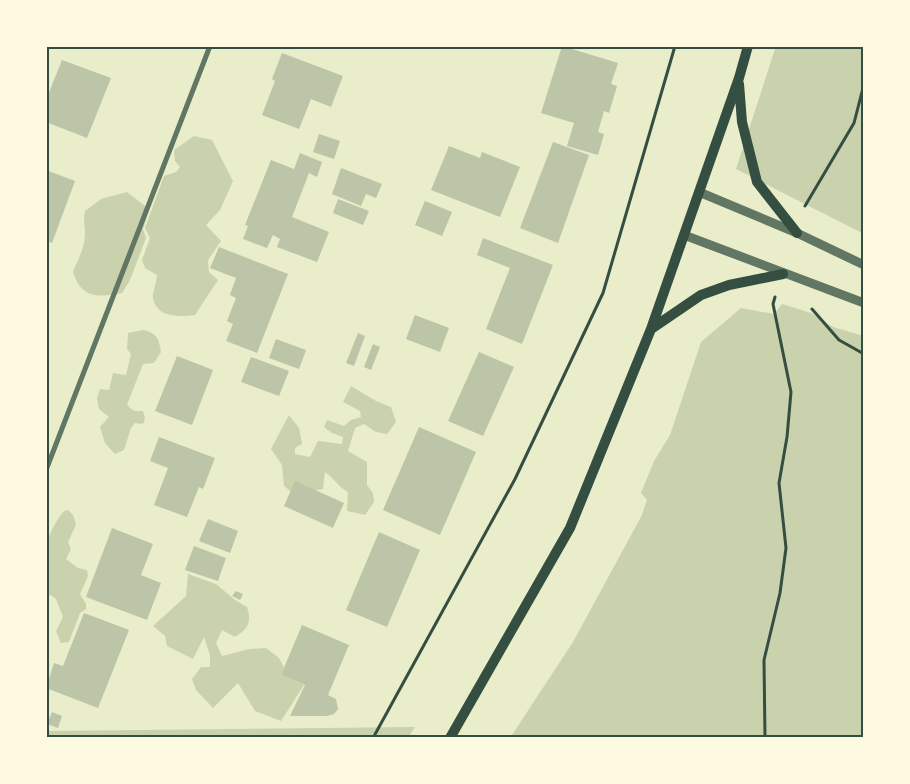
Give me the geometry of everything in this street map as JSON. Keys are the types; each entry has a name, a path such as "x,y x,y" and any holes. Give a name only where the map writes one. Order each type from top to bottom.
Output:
{"main road":[{"path":"450,738 570,528 651,329 739,78 748,46"},
{"path":"739,78 742,122 757,182 796,233"},
{"path":"651,329 701,295 729,285 783,274"}],"street":[{"path":"46,470 210,46"},
{"path":"699,192 796,233 864,265"},
{"path":"684,235 864,304"}],"path":[{"path":"373,738 515,479 603,293 675,46"},
{"path":"796,233 807,199 826,172 854,123 864,84"},
{"path":"768,293 776,293 784,297"},
{"path":"765,738 764,660 780,593 786,548 779,484 787,437 791,392 773,304 776,293"},
{"path":"807,307 815,310 839,340 864,354"}],"green space":[{"path":"776,46 864,46 864,234 736,169"},
{"path":"194,136 212,140 233,181 220,210 206,225 221,241 208,260 209,272 218,280 195,315 176,316 160,310 153,299 157,275 145,268 142,260 150,238 145,228 164,176 176,172 180,167 175,161 174,150"},
{"path":"127,192 149,209 143,229 146,238 130,280 122,293 91,294 80,287 73,271 84,244 85,211 101,199"},
{"path":"782,304 811,313 833,327 864,336 864,738 510,738 573,642 642,515 647,500 641,493 654,461 670,435 701,342 741,308 774,314"},
{"path":"143,330 156,337 161,352 154,363 143,364 127,405 134,411 143,411 145,418 143,424 135,423 131,428 124,450 115,454 105,443 100,427 109,417 99,409 97,398 100,389 109,390 113,373 126,375 131,354 127,349 128,333"},
{"path":"351,386 376,401 391,407 396,422 387,434 376,432 364,424 355,428 348,451 367,462 367,485 373,493 374,502 365,515 347,511 348,492 325,472 323,489 294,494 284,486 282,465 271,449 289,415 299,428 302,444 295,448 295,454 310,457 318,441 342,444 343,437 332,433 324,427 327,420 344,426 351,420 361,417 360,411 343,402"},
{"path":"68,510 73,515 76,525 68,542 71,549 66,559 78,568 87,570 88,576 80,594 86,604 86,609 80,613 69,642 61,643 56,631 63,617 56,599 51,595 46,596 45,561 51,532 64,511"},
{"path":"188,574 216,584 235,600 247,607 249,621 243,631 235,637 222,630 216,643 222,656 249,649 266,648 279,658 284,667 281,675 304,685 281,721 255,711 238,683 213,708 196,690 192,679 201,667 210,667 210,655 204,637 193,659 167,646 165,636 153,626 186,596"},
{"path":"415,727 408,738 46,738 46,731"}],"building":[{"path":"562,46 618,63 611,84 617,86 609,113 604,111 598,132 604,134 598,155 567,146 574,123 541,113"},
{"path":"282,53 343,76 331,107 311,99 299,129 262,115 275,81 272,79"},
{"path":"62,60 111,78 87,138 46,122 46,100"},
{"path":"319,134 340,141 334,159 313,152"},
{"path":"553,142 589,155 558,243 520,228"},
{"path":"449,146 480,158 482,152 520,167 500,217 431,190"},
{"path":"300,153 322,162 317,177 309,173 292,217 329,232 317,262 277,247 280,239 273,235 267,248 243,239 248,226 245,225 271,160 294,169"},
{"path":"341,168 382,184 376,198 366,194 361,206 332,194"},
{"path":"46,170 75,181 52,243 46,241"},
{"path":"338,199 369,211 363,225 333,213"},
{"path":"425,201 452,212 442,236 415,225"},
{"path":"483,238 553,265 522,344 486,329 510,268 477,255"},
{"path":"219,247 288,274 257,353 226,341 233,324 227,321 236,298 230,295 236,278 210,268"},
{"path":"415,315 449,328 440,352 406,339"},
{"path":"358,333 365,336 354,366 346,363"},
{"path":"276,339 306,350 299,369 269,358"},
{"path":"373,344 380,347 371,370 364,367"},
{"path":"479,352 514,367 483,436 448,421"},
{"path":"177,356 213,370 192,425 155,411"},
{"path":"251,357 289,371 279,396 241,382"},
{"path":"419,427 476,452 440,535 383,510"},
{"path":"159,437 215,458 203,489 199,487 187,517 154,505 168,468 150,461"},
{"path":"295,481 344,503 333,528 284,506"},
{"path":"208,519 238,531 230,553 199,541"},
{"path":"112,528 153,544 141,575 161,583 147,620 86,597"},
{"path":"379,532 420,550 387,627 346,610"},
{"path":"194,546 226,558 218,581 185,570"},
{"path":"236,591 243,594 240,600 232,596"},
{"path":"84,613 129,630 98,708 46,688 54,663 63,666"},
{"path":"302,625 349,645 328,695 336,699 338,709 334,714 327,716 290,716 305,685 281,675"},
{"path":"52,712 62,716 58,728 47,724"}]}
